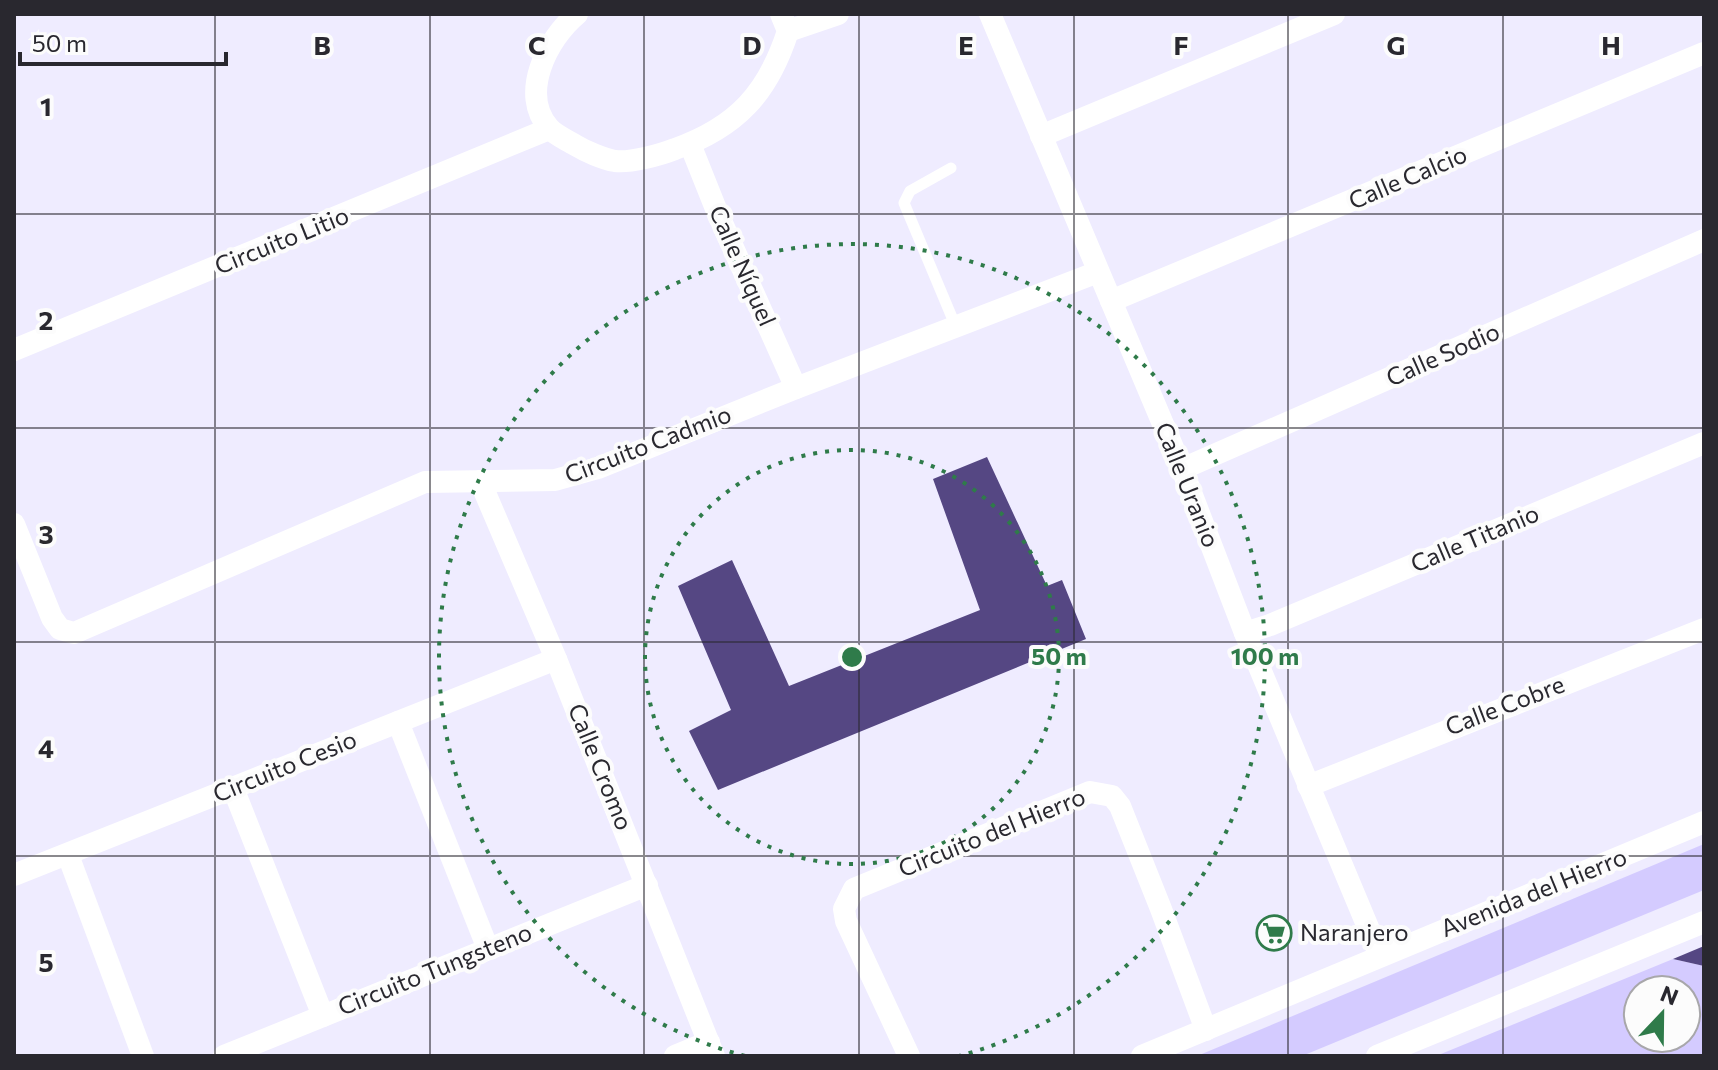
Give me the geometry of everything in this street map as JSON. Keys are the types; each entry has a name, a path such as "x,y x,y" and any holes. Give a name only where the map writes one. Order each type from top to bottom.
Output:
{"street":[{"path":"577,14 550,47 539,72 536,90 538,106 549,129 581,148 615,161 660,155 713,134 741,113 766,83 779,59 785,22 838,14"},
{"name":"Calle Uranio","path":"990,14 1182,469 1245,633 1380,956"},
{"path":"1041,136 1334,14"},
{"name":"Calle Calcio","path":"1111,301 1704,53"},
{"name":"Circuito Litio","path":"14,350 549,129"},
{"name":"Calle Níquel","path":"690,144 796,388"},
{"name":"Calle Sodio","path":"1182,469 1704,240"},
{"name":"Circuito Cadmio","path":"14,524 52,618 60,629 74,633 425,482 555,480 598,468 1098,272"},
{"name":"Calle Titanio","path":"1245,633 1704,443"},
{"name":"Calle Cromo","path":"480,481 556,659 712,1049"},
{"name":"Calle Cobre","path":"1308,786 1704,629"},
{"name":"Circuito Cesio","path":"14,875 556,659"},
{"path":"398,722 488,949"},
{"path":"233,788 323,1016"},
{"name":"Circuito del Hierro","path":"909,1056 846,921 844,909 854,889 1090,792 1112,796 1120,806 1206,1030"},
{"name":"Avenida del Hierro","path":"1142,1056 1704,822"},
{"path":"68,855 143,1056"},
{"name":"Circuito Tungsteno","path":"224,1056 647,885"},
{"path":"1377,1056 1704,922"},
{"path":"675,1056 712,1049"}],"lane":[{"path":"951,168 910,191 904,203 956,327"}],"shaded area":[{"path":"1704,844 1704,890 1302,1056 1197,1056"},
{"path":"1673,959 1704,966 1704,1056 1436,1056 1622,980 1622,1054 1702,1054 1702,974 1636,974"}],"building":[{"path":"987,457 1047,586 1062,580 1086,639 718,790 689,731 731,710 678,586 732,560 789,686 980,610 933,479"},
{"path":"1704,946 1704,966 1673,959"}],"place":[{"name":"Naranjero","path":"1274,933"}]}
